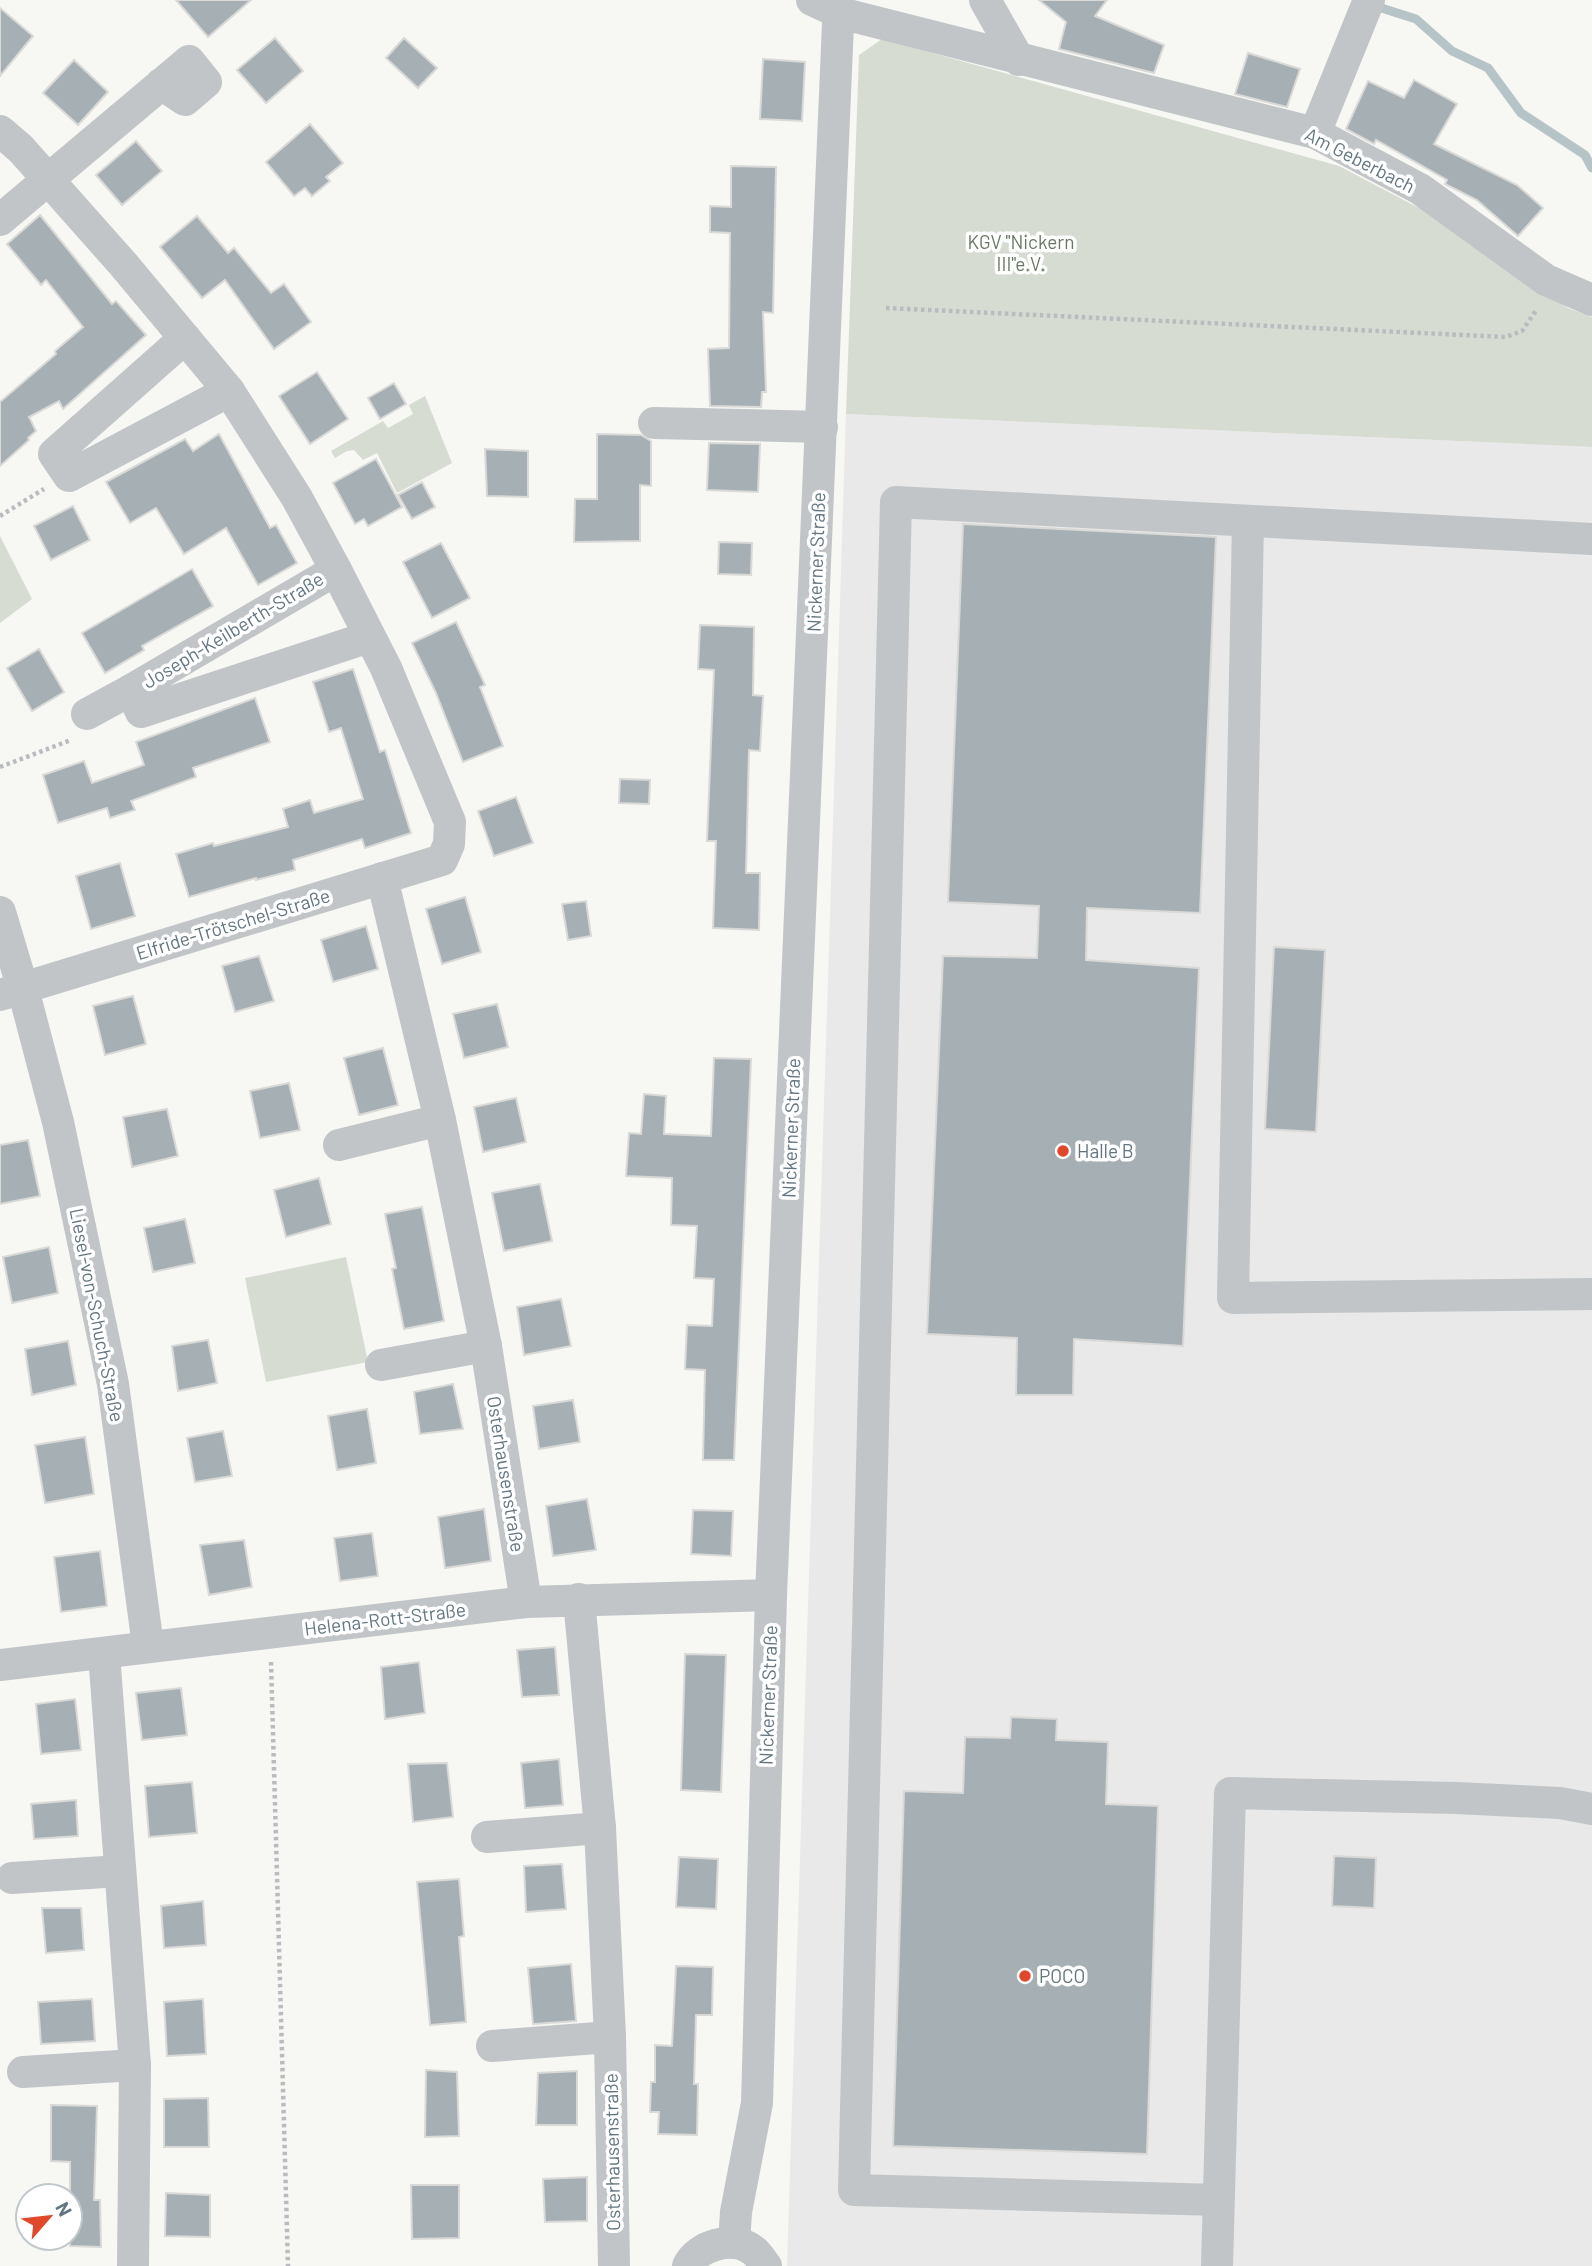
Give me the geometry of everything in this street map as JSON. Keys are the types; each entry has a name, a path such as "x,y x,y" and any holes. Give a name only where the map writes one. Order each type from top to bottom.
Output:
{"street":[{"path":"985,0 1020,60"},
{"name":"Am Geberbach","path":"830,4 1020,60 1315,133 1420,189 1546,280 1592,300"},
{"name":"Nickerner Straße","path":"734,2243 736,2213 757,2103 771,1595 822,427 830,4"},
{"path":"1315,133 1368,5"},
{"path":"0,220 162,85"},
{"name":"Joseph-Keilberth-Straße","path":"2,137 21,149 229,391 297,498 386,668 450,822 449,844 442,860"},
{"path":"185,338 54,454 69,476 229,391"},
{"path":"654,423 822,427"},
{"path":"1218,2200 854,2190 896,502 1592,540"},
{"path":"1248,521 1233,1298 1592,1294"},
{"name":"Joseph-Keilberth-Straße","path":"87,714 336,570"},
{"name":"Joseph-Keilberth-Straße","path":"131,690 141,712 369,637"},
{"name":"Elfride-Trötschel-Straße","path":"12,992 442,860"},
{"name":"Osterhausenstraße","path":"382,878 440,1120 486,1346 526,1602"},
{"path":"0,912 12,992"},
{"name":"Liesel-von-Schuch-Straße","path":"12,992 58,1122 113,1384 148,1646"},
{"path":"339,1145 440,1120"},
{"path":"381,1365 486,1346"},
{"name":"Helena-Rott-Straße","path":"0,1665 526,1602 771,1595"},
{"name":"Osterhausenstraße","path":"579,1599 600,1828 610,2037 614,2266"},
{"path":"104,1654 135,2065 132,2266"},
{"path":"1217,2266 1230,1793 1456,1798 1560,1803 1592,1809"},
{"path":"486,1837 600,1828"},
{"path":"12,1878 120,1871"},
{"path":"492,2046 610,2037"},
{"path":"23,2071 135,2065"},
{"path":"688,2266 690,2261 713,2245 734,2243 752,2249 766,2266"}],"path":[{"path":"886,308 1506,337 1522,331 1545,292 1546,280"},
{"path":"0,516 26,498"},
{"path":"271,1633 289,2266"}],"shaded area":[{"path":"846,414 1592,447 1592,2266 787,2266"}],"green space":[{"name":"KGV \"Nickern III\"e.V.","path":"882,39 1339,166 1440,219 1568,308 1592,317 1592,447 846,414 859,55"},
{"path":"425,396 452,463 397,493 377,453 363,460 354,450 335,458 331,451 383,421 388,428 413,414 409,405"},
{"path":"0,536 32,599 0,623"},
{"path":"346,1257 368,1362 266,1382 245,1278"}],"building":[{"path":"176,0 251,0 208,37"},
{"path":"1039,0 1107,0 1095,16 1164,45 1154,73 1059,49 1066,22"},
{"path":"0,8 33,36 0,76"},
{"path":"275,38 303,71 266,103 237,70"},
{"path":"404,38 437,68 418,88 386,58"},
{"path":"1248,53 1300,69 1287,107 1235,94"},
{"path":"763,59 805,62 802,121 760,119"},
{"path":"74,60 108,92 78,125 43,93"},
{"path":"1414,80 1457,104 1434,144 1517,185 1543,208 1518,236 1477,200 1445,184 1447,180 1376,140 1374,144 1346,129 1368,81 1404,98"},
{"path":"310,124 343,163 326,177 330,181 312,196 305,188 294,196 266,162"},
{"path":"136,141 162,171 122,205 96,175"},
{"path":"731,166 776,167 773,313 763,312 766,392 762,392 761,407 710,406 708,349 729,348 730,233 710,232 710,206 731,207"},
{"path":"40,215 112,304 116,301 146,335 63,409 59,401 29,417 36,431 0,466 0,402 83,327 46,280 41,285 7,244"},
{"path":"197,216 228,253 234,248 271,293 284,284 311,322 274,349 225,280 202,298 160,247"},
{"path":"317,372 348,419 310,444 279,396"},
{"path":"394,383 406,404 380,419 368,398"},
{"path":"219,434 270,528 276,525 297,563 258,585 226,528 184,554 156,508 130,523 106,482 185,439 193,451"},
{"path":"597,434 641,435 651,441 651,486 640,485 640,541 574,542 575,499 597,499"},
{"path":"709,443 760,444 758,492 707,490"},
{"path":"485,449 528,451 528,497 487,496"},
{"path":"376,459 402,507 368,526 364,519 355,524 333,483"},
{"path":"422,482 435,507 412,519 398,495"},
{"path":"73,506 90,540 51,560 34,526"},
{"path":"963,524 1216,537 1200,913 1087,908 1086,960 1199,968 1183,1346 1074,1339 1073,1395 1016,1395 1017,1338 927,1334 943,956 1037,958 1039,906 948,902"},
{"path":"719,542 752,543 751,575 718,574"},
{"path":"441,543 470,598 432,618 403,562"},
{"path":"192,569 213,606 142,646 144,650 105,673 82,633"},
{"path":"456,622 485,685 480,687 503,746 463,762 436,693 412,643"},
{"path":"700,625 754,627 753,695 763,696 760,751 749,750 746,873 760,873 759,930 713,928 716,841 707,841 714,670 698,669"},
{"path":"39,649 64,692 32,711 7,668"},
{"path":"353,669 380,752 385,750 411,833 365,848 362,839 293,860 295,870 189,897 176,854 288,827 283,809 310,800 314,813 363,799 341,728 329,732 313,682"},
{"path":"255,698 270,742 193,768 196,777 131,801 135,810 110,818 107,808 58,823 43,775 84,761 92,783 144,765 136,742"},
{"path":"620,779 650,780 649,804 619,803"},
{"path":"516,797 533,843 494,856 478,811"},
{"path":"120,863 135,916 91,929 76,876"},
{"path":"465,897 481,952 442,964 426,909"},
{"path":"586,901 591,936 568,940 562,904"},
{"path":"366,926 378,969 333,982 321,940"},
{"path":"1274,947 1325,950 1316,1132 1265,1129"},
{"path":"259,956 274,1001 235,1012 222,966"},
{"path":"133,996 146,1044 105,1055 93,1006"},
{"path":"497,1004 508,1047 464,1058 453,1014"},
{"path":"383,1048 398,1105 359,1115 344,1058"},
{"path":"714,1058 751,1059 734,1460 703,1460 705,1370 685,1369 687,1325 712,1326 714,1279 694,1278 697,1226 671,1225 672,1178 626,1176 629,1133 641,1134 644,1094 666,1096 664,1134 711,1136"},
{"path":"289,1083 300,1130 260,1138 250,1091"},
{"path":"516,1098 526,1142 483,1152 474,1107"},
{"path":"167,1109 178,1156 132,1167 123,1117"},
{"path":"28,1140 40,1196 0,1204 0,1145"},
{"path":"319,1178 331,1224 286,1237 274,1190"},
{"path":"540,1184 552,1241 504,1251 492,1193"},
{"path":"422,1207 444,1321 404,1329 385,1214"},
{"path":"185,1219 195,1263 153,1272 144,1228"},
{"path":"49,1247 58,1293 12,1303 3,1257"},
{"path":"561,1299 571,1346 524,1355 517,1307"},
{"path":"208,1340 217,1383 178,1391 172,1346"},
{"path":"68,1341 76,1385 32,1395 25,1349"},
{"path":"453,1384 463,1429 420,1434 414,1392"},
{"path":"573,1400 580,1442 539,1449 533,1406"},
{"path":"367,1409 376,1463 337,1470 328,1416"},
{"path":"223,1431 232,1476 195,1482 187,1438"},
{"path":"85,1437 94,1494 45,1503 35,1445"},
{"path":"587,1499 596,1550 553,1556 546,1506"},
{"path":"484,1509 491,1561 445,1568 438,1517"},
{"path":"693,1510 733,1511 731,1556 691,1554"},
{"path":"372,1533 378,1576 340,1581 334,1538"},
{"path":"244,1540 252,1587 209,1595 200,1545"},
{"path":"100,1551 107,1606 61,1612 54,1557"},
{"path":"555,1647 559,1695 522,1697 517,1650"},
{"path":"685,1654 726,1655 721,1792 681,1790"},
{"path":"419,1662 425,1713 385,1719 381,1667"},
{"path":"181,1688 187,1735 142,1740 136,1693"},
{"path":"75,1699 81,1750 41,1754 36,1704"},
{"name":"POCO","path":"1011,1717 1057,1719 1056,1740 1108,1742 1106,1804 1158,1806 1147,2154 893,2146 904,1791 963,1793 965,1737 1010,1738"},
{"path":"559,1759 563,1805 525,1808 521,1763"},
{"path":"447,1763 453,1817 413,1822 408,1764"},
{"path":"192,1782 197,1833 149,1837 145,1786"},
{"path":"76,1800 78,1836 34,1839 31,1804"},
{"path":"1334,1856 1376,1858 1374,1908 1332,1906"},
{"path":"679,1857 718,1859 716,1909 676,1907"},
{"path":"562,1864 566,1909 526,1912 524,1866"},
{"path":"459,1879 464,1936 459,1937 466,2022 430,2025 417,1882"},
{"path":"203,1901 206,1945 164,1948 161,1906"},
{"path":"42,1908 81,1908 84,1950 46,1953"},
{"path":"571,1964 576,2021 533,2024 528,1968"},
{"path":"676,1966 713,1967 712,2015 696,2015 694,2084 698,2084 697,2135 658,2134 659,2112 650,2112 651,2082 655,2082 655,2045 672,2046"},
{"path":"92,1999 95,2041 41,2044 38,2002"},
{"path":"203,1999 206,2054 167,2056 164,2002"},
{"path":"426,2070 457,2072 459,2136 425,2137"},
{"path":"577,2071 577,2125 536,2125 538,2073"},
{"path":"208,2098 209,2147 164,2147 164,2099"},
{"path":"51,2105 97,2106 94,2200 100,2200 101,2247 84,2246 84,2182 70,2182 70,2162 51,2161"},
{"path":"587,2177 587,2221 545,2222 543,2179"},
{"path":"411,2185 459,2185 459,2238 412,2239"},
{"path":"166,2193 210,2195 210,2237 165,2236"}],"waterway":[{"path":"1372,5 1416,19 1452,51 1488,68 1521,113 1585,155 1592,168"}],"place":[{"name":"Halle B","path":"1063,1151"},
{"name":"POCO","path":"1025,1976"}]}
